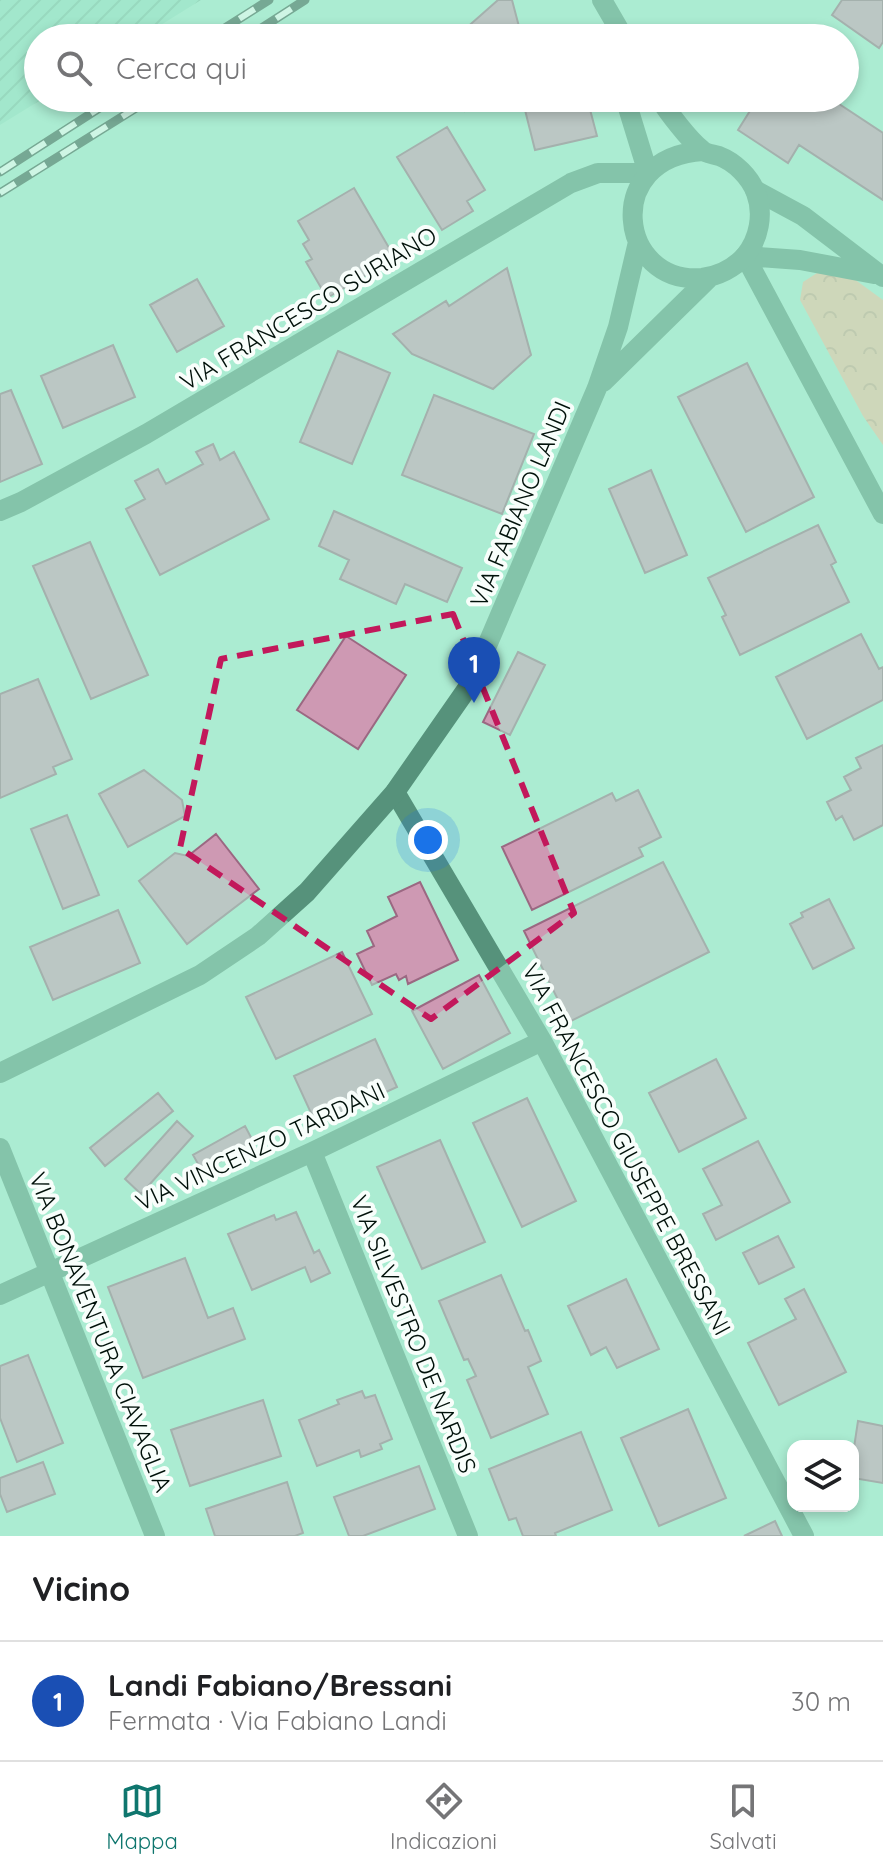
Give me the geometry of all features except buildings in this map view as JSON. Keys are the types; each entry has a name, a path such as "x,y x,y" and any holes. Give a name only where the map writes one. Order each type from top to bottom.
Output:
{"street":[{"path":"600,0 605,24"},
{"path":"600,0 615,24"},
{"path":"629,112 648,173"},
{"path":"671,112 703,151"},
{"path":"703,151 720,156 747,176 755,190 760,213 759,226 745,256 729,269 710,277 691,279 659,267 647,256 638,242 633,224 633,206 638,188 648,173 664,160 682,153 703,151"},
{"name":"VIA FRANCESCO SURIANO","path":"0,511 146,434 571,183 598,173 648,173"},
{"path":"755,190 803,216 881,276"},
{"name":"VIA FABIANO LANDI","path":"0,1073 200,975 258,936 307,892 395,792 471,683 597,388 618,327 638,242"},
{"path":"745,256 800,260 881,276"},
{"path":"745,256 883,514"},
{"name":"VIA FABIANO LANDI","path":"597,388 710,277"},
{"name":"VIA FRANCESCO GIUSEPPE BRESSANI","path":"395,792 542,1041 804,1536"},
{"name":"VIA VINCENZO TARDANI","path":"0,1295 312,1152 542,1041"},
{"name":"VIA BONAVENTURA CIAVAGLIA","path":"0,1148 155,1536"},
{"name":"VIA SILVESTRO DE NARDIS","path":"312,1152 468,1536"}],"highlighted area":[{"path":"453,614 574,913 431,1019 180,848 221,659"}],"shaded area":[{"path":"0,0 201,0 162,24 24,24 24,110 0,125"}],"green space":[{"path":"817,273 850,276 883,300 883,445 863,416 800,300 803,282"}],"railway":[{"path":"231,24 269,0"},
{"path":"268,24 305,0"},
{"path":"0,172 93,112"},
{"path":"0,193 130,112"}],"place":[{"name":"Landi Fabiano/Bressani","path":"474,703"}]}
